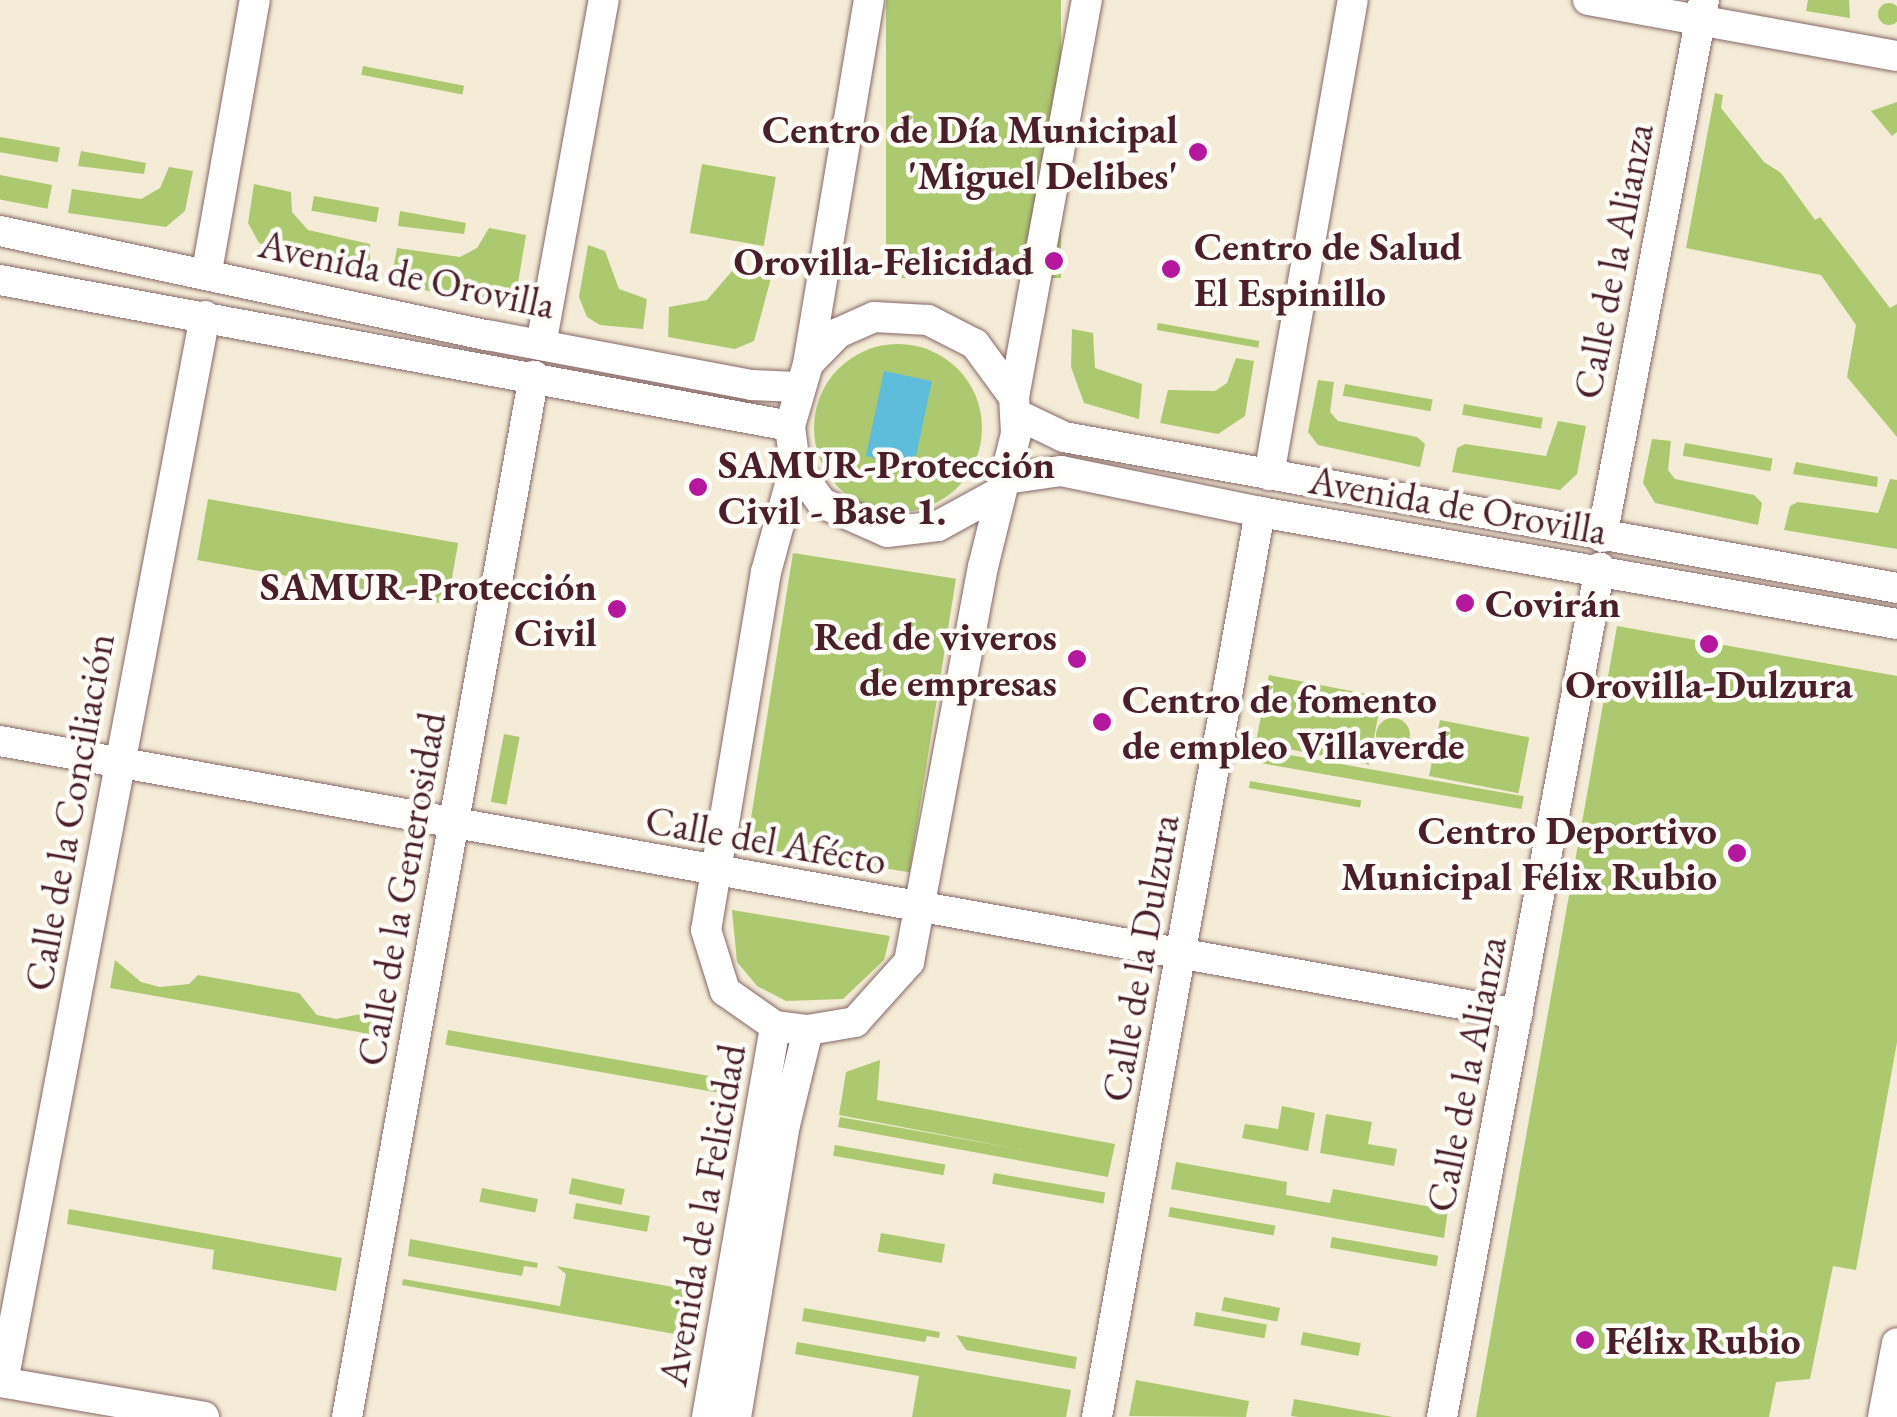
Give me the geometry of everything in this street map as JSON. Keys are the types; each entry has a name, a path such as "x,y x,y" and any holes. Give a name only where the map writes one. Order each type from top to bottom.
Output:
{"street":[{"path":"207,271 255,0"},
{"path":"541,345 604,0"},
{"path":"869,0 803,376 790,426 794,466 822,503 888,532 938,526 1003,486 1087,0"},
{"path":"1269,474 1353,0"},
{"path":"1588,0 1702,10 1897,56"},
{"name":"Calle de la Alianza","path":"1602,537 1702,10"},
{"name":"Avenida de Orovilla","path":"0,231 207,271 541,345 803,376"},
{"name":"Avenida de Orovilla","path":"0,280 790,426"},
{"name":"Calle de la Conciliación","path":"1,1382 205,316"},
{"path":"803,376 838,333 874,317 928,320 976,344 1015,406"},
{"name":"Calle de la Generosidad","path":"347,1417 534,376"},
{"name":"Avenida de Orovilla","path":"1015,406 1064,437 1897,588"},
{"name":"Avenida de la Felicidad","path":"794,466 766,572 706,930 726,992 775,1026 808,1030 855,1022 910,962 1003,486"},
{"name":"Avenida de Orovilla","path":"1003,486 1061,471 1260,512 1600,568 1897,624"},
{"name":"Calle de la Dulzura","path":"1097,1417 1260,512"},
{"name":"Calle de la Alianza","path":"1442,1417 1600,568"},
{"name":"Calle del Afécto","path":"0,741 714,873 1518,1014"},
{"name":"Avenida de la Felicidad","path":"707,1417 775,1026"},
{"name":"Avenida de la Felicidad","path":"736,1417 786,1126 808,1030"},
{"path":"1884,1417 1897,1343"},
{"path":"1,1382 204,1417"}],"green space":[{"path":"886,0 1061,0 1061,278 886,278"},
{"path":"1808,0 1849,0 1850,18 1806,11"},
{"path":"1889,3 1897,6 1897,22 1889,25 1881,22 1878,14 1881,6"},
{"path":"363,66 464,86 462,94 361,75"},
{"path":"1715,93 1723,95 1721,108 1764,162 1781,173 1815,220 1820,217 1890,308 1897,304 1897,437 1847,377 1856,325 1821,275 1686,248"},
{"path":"1897,102 1897,132 1892,136 1871,111"},
{"path":"0,137 60,148 57,162 0,152"},
{"path":"81,151 146,163 144,174 78,166"},
{"path":"702,164 776,177 764,246 690,233"},
{"path":"169,167 193,171 185,211 166,227 68,213 72,189 141,199 160,188"},
{"path":"0,175 52,185 47,209 0,199"},
{"path":"254,184 291,192 292,212 308,230 370,244 370,269 363,273 259,243 248,223"},
{"path":"314,196 379,207 376,222 311,211"},
{"path":"400,211 466,223 464,234 398,226"},
{"path":"489,228 526,235 518,283 503,302 485,306 391,281 397,248 460,257 477,248"},
{"path":"588,245 605,251 619,289 647,299 643,329 600,325 587,317 579,297"},
{"path":"733,270 771,278 754,341 735,349 668,337 669,307 707,300"},
{"path":"1158,323 1259,341 1258,348 1157,330"},
{"path":"1072,329 1093,333 1095,368 1142,384 1139,419 1084,403 1071,367"},
{"path":"898,344 930,351 957,369 975,396 982,428 975,460 957,487 930,505 898,512 866,505 839,487 821,460 814,428 821,396 839,369 866,351"},
{"path":"1236,358 1254,361 1245,416 1218,434 1160,423 1168,390 1215,391 1227,383"},
{"path":"1318,380 1334,382 1330,412 1338,421 1417,437 1425,444 1420,467 1318,445 1308,432"},
{"path":"1345,384 1433,399 1431,411 1343,396"},
{"path":"1464,404 1543,418 1541,429 1462,415"},
{"path":"1558,421 1586,426 1577,474 1560,490 1452,472 1457,448 1465,444 1546,456"},
{"path":"1652,439 1671,441 1668,470 1675,479 1754,495 1762,503 1758,525 1655,503 1643,483"},
{"path":"1685,443 1773,458 1770,471 1683,456"},
{"path":"1796,462 1878,477 1877,487 1793,474"},
{"path":"1890,479 1897,480 1897,549 1784,530 1790,506 1798,502 1878,513"},
{"path":"208,499 458,543 447,604 197,560"},
{"path":"793,553 956,579 910,872 747,846"},
{"name":"Centro Deportivo Municipal Félix Rubio","path":"1617,626 1897,676 1897,1042 1856,1270 1833,1266 1810,1379 1776,1382 1769,1417 1476,1417"},
{"path":"1269,675 1382,697 1369,765 1256,743"},
{"path":"1393,718 1405,723 1410,735 1405,747 1393,752 1381,747 1376,735 1381,723"},
{"path":"1440,720 1529,737 1518,793 1429,776"},
{"path":"504,734 520,737 507,805 491,802"},
{"path":"1250,748 1524,796 1522,809 1248,761"},
{"path":"1250,781 1361,801 1360,808 1249,788"},
{"path":"732,910 890,936 884,960 843,999 786,1001 757,986 737,962"},
{"path":"115,960 141,982 160,987 189,984 198,975 299,993 317,1015 336,1019 385,1009 381,1036 110,988"},
{"path":"448,1030 721,1078 718,1093 445,1045"},
{"path":"880,1060 877,1100 1115,1144 1108,1177 838,1127 840,1117 1034,1152 839,1115 846,1072"},
{"path":"1282,1106 1315,1113 1308,1151 1242,1138 1245,1124 1278,1129"},
{"path":"1326,1114 1372,1122 1368,1144 1397,1149 1394,1166 1320,1153"},
{"path":"835,1145 945,1164 943,1175 833,1156"},
{"path":"1176,1162 1287,1182 1286,1195 1330,1203 1333,1189 1448,1210 1444,1238 1171,1189"},
{"path":"994,1173 1105,1193 1103,1203 992,1184"},
{"path":"572,1178 625,1189 621,1205 569,1194"},
{"path":"482,1188 538,1199 535,1213 479,1202"},
{"path":"576,1203 650,1216 647,1232 573,1219"},
{"path":"1170,1207 1275,1226 1274,1235 1168,1217"},
{"path":"69,1209 342,1258 336,1291 212,1269 214,1250 67,1224"},
{"path":"881,1233 945,1244 942,1263 878,1252"},
{"path":"1332,1237 1438,1256 1436,1267 1330,1248"},
{"path":"410,1239 538,1263 537,1268 524,1266 522,1276 408,1256"},
{"path":"556,1266 684,1289 675,1334 402,1285 403,1279 560,1306 566,1274"},
{"path":"1224,1297 1280,1308 1277,1322 1221,1311"},
{"path":"804,1308 940,1332 939,1338 927,1336 925,1342 802,1321"},
{"path":"1196,1312 1267,1325 1264,1338 1194,1326"},
{"path":"1303,1332 1361,1343 1358,1356 1301,1345"},
{"path":"956,1335 1077,1357 1075,1369 966,1350"},
{"path":"797,1342 1071,1390 1066,1417 912,1417 919,1376 795,1354"},
{"path":"1136,1380 1249,1401 1246,1417 1129,1416"},
{"path":"1294,1399 1393,1417 1291,1416"}],"water":[{"path":"884,371 932,381 914,466 866,456"}],"place":[{"name":"Centro de Día Municipal 'Miguel Delibes'","path":"1198,152"},
{"name":"Orovilla-Felicidad","path":"1054,261"},
{"name":"Centro de Salud El Espinillo","path":"1171,269"},
{"name":"SAMUR-Protección Civil - Base 1.","path":"698,487"},
{"name":"Covirán","path":"1465,603"},
{"name":"SAMUR-Protección Civil","path":"617,609"},
{"name":"Orovilla-Dulzura","path":"1709,644"},
{"name":"Red de viveros de empresas","path":"1077,659"},
{"name":"Centro de fomento de empleo Villaverde","path":"1102,722"},
{"name":"Centro Deportivo Municipal Félix Rubio","path":"1737,853"},
{"name":"Félix Rubio","path":"1585,1340"}]}
